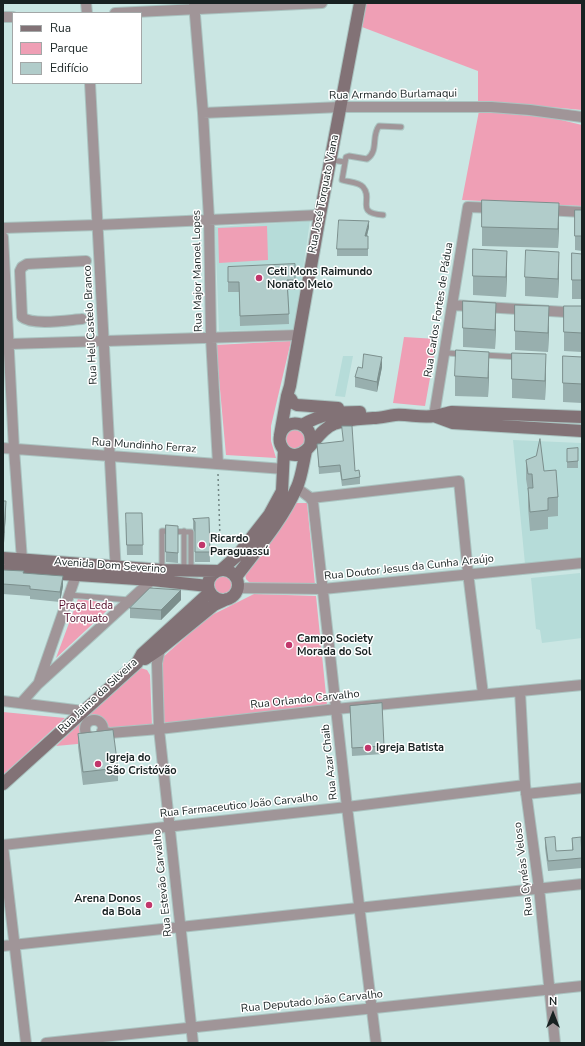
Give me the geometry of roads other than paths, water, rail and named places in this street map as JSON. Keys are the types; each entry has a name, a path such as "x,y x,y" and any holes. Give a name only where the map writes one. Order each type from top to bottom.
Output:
{"main road":[{"name":"Rua José Torquato Viana","path":"280,435 320,215 338,161 341,107 360,3"},
{"name":"Rua José Torquato Viana","path":"290,386 291,399 301,424"},
{"path":"291,399 297,405 338,408 363,412"},
{"path":"227,599 217,598 209,589 210,578 237,556 269,515 282,491 284,450 280,440 280,435 286,427 294,424 301,424 316,417 336,412 386,412 395,415"},
{"path":"284,450 293,455 301,454 320,434 333,424 352,419 395,415 434,416 452,412 582,417"},
{"path":"434,416 453,423 582,431"},
{"path":"137,663 160,649 214,605 233,596 237,583 281,518 297,487 311,436 310,432 301,424"},
{"name":"Avenida Dom Severino","path":"3,558 116,572 152,580 209,589"},
{"name":"Avenida Dom Severino","path":"3,570 76,575 162,570 219,571"},
{"path":"219,571 230,571 237,583"},
{"name":"Rua Jaime da Silveira","path":"3,784 137,663 142,654 209,589"}],"street":[{"path":"126,12 195,6 322,3"},
{"name":"Rua Major Manoel Lopes","path":"195,6 204,112 209,220 211,338 218,464"},
{"name":"Rua Heli Castelo Branco","path":"90,84 116,572"},
{"name":"Rua Armando Burlamaqui","path":"204,112 341,107 491,107 530,110 582,117"},
{"name":"Rua Carlos Fortes de Pádua","path":"434,416 446,353 452,305 468,207 505,209"},
{"path":"536,210 582,212"},
{"path":"3,228 320,215"},
{"path":"3,237 14,449 22,560"},
{"path":"82,319 38,322 25,320 22,317 20,271 22,267 27,264 86,261"},
{"path":"6,296 21,296"},
{"path":"452,305 582,313"},
{"path":"9,344 299,335"},
{"name":"Rua Mundinho Ferraz","path":"3,448 284,469"},
{"path":"297,487 300,492 311,498 459,481 468,573 483,694"},
{"name":"Rua Azar Chaib","path":"311,498 313,502 347,807 376,1043"},
{"name":"Rua Doutor Jesus da Cunha Araújo","path":"237,583 323,589 468,573 582,563"},
{"path":"38,684 76,575"},
{"path":"21,703 38,684 152,580"},
{"name":"Rua Estevão Carvalho","path":"160,649 157,663 159,729 193,1043"},
{"path":"137,663 147,663 153,666 157,674"},
{"name":"Rua Orlando Carvalho","path":"102,731 110,733 159,729 336,709 582,685"},
{"name":"Rua Cynéas Veloso","path":"520,691 526,789 539,888 555,1043"},
{"path":"3,701 83,711"},
{"name":"Rua Farmaceutico João Carvalho","path":"3,845 169,826 526,789 582,788"},
{"path":"3,845 26,1043"},
{"path":"3,946 360,909 582,884"},
{"name":"Rua Deputado João Carvalho","path":"46,1043 372,1008 549,991 582,986"}],"lane":[{"path":"383,215 375,215 369,212 366,208 366,193 363,187 358,184 342,180 338,161 349,156 367,159 373,154 376,130 379,126 401,127"},
{"path":"446,353 470,355"},
{"path":"478,355 523,358"},
{"path":"162,570 162,531 184,531 191,532 187,571"},
{"path":"69,595 130,600"}],"place":[{"name":"Ceti Mons Raimundo Nonato Melo","path":"259,278"},
{"name":"Ricardo Paraguassú","path":"202,545"},
{"name":"Campo Society Morada do Sol","path":"289,645"},
{"name":"Igreja Batista","path":"368,748"},
{"name":"Igreja do São Cristóvão","path":"98,764"},
{"name":"Arena Donos da Bola","path":"149,905"}],"park label":[{"name":"Praça Leda Torquato","path":"86,612"}]}
